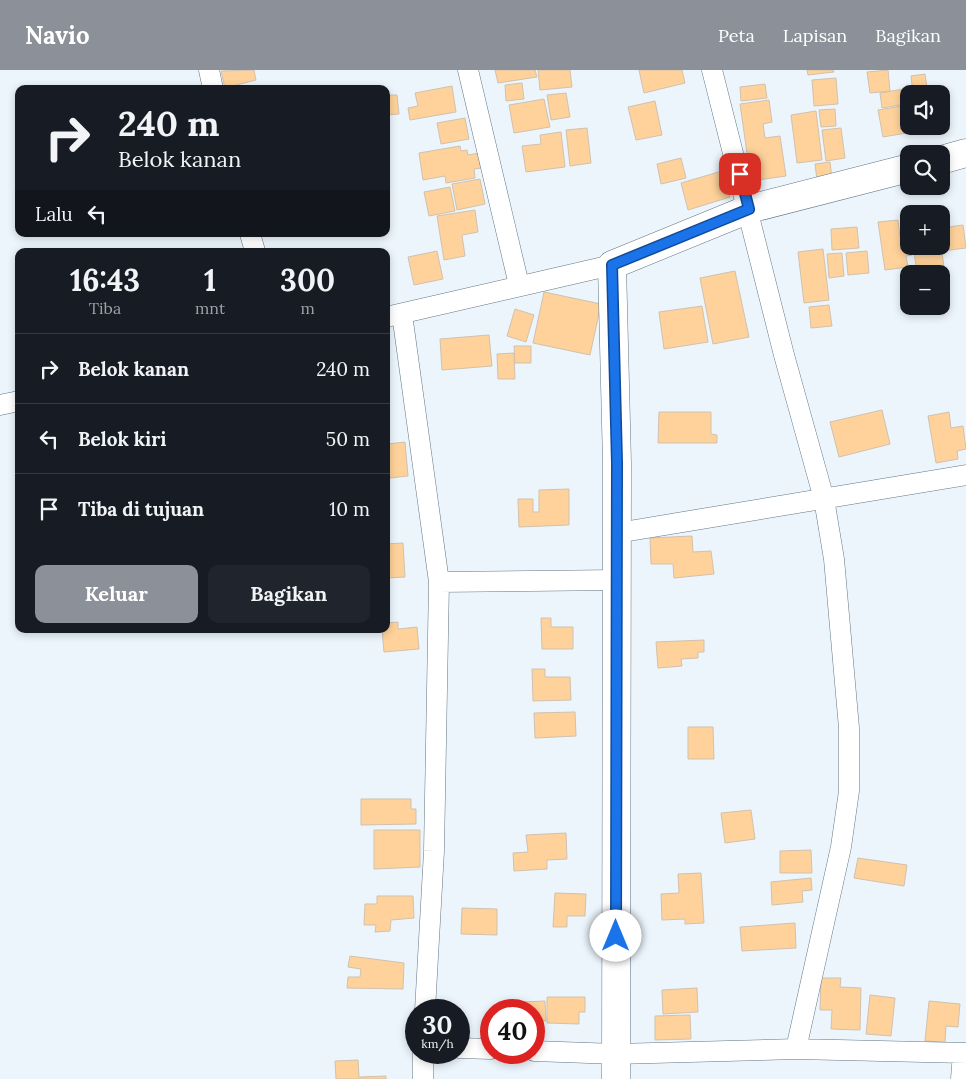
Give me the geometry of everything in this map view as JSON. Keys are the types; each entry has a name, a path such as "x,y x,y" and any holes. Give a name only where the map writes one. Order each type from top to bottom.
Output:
{"street":[{"path":"209,70 213,85"},
{"path":"468,70 519,285"},
{"path":"712,70 749,209 784,355 824,499 834,559 849,728 848,790 841,847 796,1049"},
{"path":"950,157 966,153"},
{"path":"426,999 434,851 439,582 394,315 612,265 749,209 900,170"},
{"path":"612,265 617,533 616,1067"},
{"path":"0,405 15,402"},
{"path":"617,533 966,475"},
{"path":"439,582 617,580"},
{"path":"545,1053 616,1067 796,1049 964,1053 961,1079"},
{"path":"423,1064 424,1079"}],"building":[{"path":"254,70 256,80 237,85 224,85 221,71"},
{"path":"495,70 535,70 537,77 498,83"},
{"path":"538,70 570,70 572,87 540,90"},
{"path":"639,70 682,70 685,83 644,93"},
{"path":"807,70 833,70 834,72 808,75"},
{"path":"888,70 890,91 870,93 867,72"},
{"path":"925,74 927,85 912,85 911,76"},
{"path":"836,78 838,104 814,106 812,80"},
{"path":"522,83 524,99 506,101 505,85"},
{"path":"765,84 767,98 741,101 740,87"},
{"path":"452,86 456,112 410,120 408,108 418,106 415,93"},
{"path":"900,90 900,105 882,108 880,93"},
{"path":"566,93 570,117 551,120 547,95"},
{"path":"390,95 397,95 399,114 390,115"},
{"path":"544,99 550,127 514,133 509,105"},
{"path":"769,100 772,122 763,124 765,138 780,136 786,176 751,181 740,104"},
{"path":"655,101 662,135 636,140 628,107"},
{"path":"900,106 900,134 883,137 878,110"},
{"path":"835,109 836,126 821,127 819,110"},
{"path":"816,111 822,160 797,163 791,115"},
{"path":"465,118 469,139 441,144 437,123"},
{"path":"587,128 591,163 570,166 566,130"},
{"path":"841,128 845,158 826,161 822,130"},
{"path":"561,132 565,167 526,172 522,146 541,144 540,135"},
{"path":"460,146 461,151 467,150 468,155 479,153 481,168 474,169 475,178 446,183 445,176 423,180 419,153"},
{"path":"681,158 686,178 661,184 657,164"},
{"path":"830,162 832,178 817,180 815,164"},
{"path":"722,171 730,197 688,210 681,183"},
{"path":"480,179 485,204 457,210 452,184"},
{"path":"450,187 455,211 429,216 424,192"},
{"path":"475,210 478,232 462,235 465,256 444,260 437,216"},
{"path":"898,220 900,255 912,255 906,256 908,265 900,265 900,268 885,270 878,222"},
{"path":"963,225 966,248 950,250 950,227"},
{"path":"857,227 859,248 832,250 831,229"},
{"path":"823,249 829,300 804,303 798,252"},
{"path":"437,251 443,279 414,285 408,257"},
{"path":"867,251 869,273 848,275 846,253"},
{"path":"842,253 844,276 829,278 827,254"},
{"path":"914,255 942,255 944,265 916,265"},
{"path":"735,271 749,337 713,344 700,278"},
{"path":"544,292 601,304 590,355 533,343"},
{"path":"829,305 832,326 811,328 809,307"},
{"path":"702,306 708,342 664,349 659,312"},
{"path":"515,309 534,315 526,342 507,336"},
{"path":"489,335 492,366 442,370 440,339"},
{"path":"514,346 531,346 531,363 515,363"},
{"path":"514,353 515,379 498,379 497,354"},
{"path":"882,410 890,444 839,457 830,422"},
{"path":"659,412 711,412 711,434 717,435 717,443 658,443"},
{"path":"949,412 951,428 963,426 966,449 957,451 958,459 936,463 928,416"},
{"path":"405,442 408,476 390,478 390,444"},
{"path":"569,489 569,525 519,527 518,499 533,499 533,512 539,512 539,490"},
{"path":"692,536 693,552 711,551 714,574 674,578 673,564 651,564 650,538"},
{"path":"403,543 405,577 390,578 390,544"},
{"path":"541,618 551,618 551,627 573,627 573,649 542,649"},
{"path":"398,622 398,629 417,627 419,649 384,652 382,633 390,633 390,623"},
{"path":"704,640 704,652 698,652 698,658 681,659 682,666 658,668 656,642"},
{"path":"532,669 545,669 545,677 570,677 571,700 533,701"},
{"path":"575,712 576,736 535,738 534,713"},
{"path":"688,727 713,727 714,759 688,759"},
{"path":"361,799 411,799 411,809 416,809 416,824 361,825"},
{"path":"751,810 755,839 725,843 721,813"},
{"path":"374,830 420,830 420,867 374,869"},
{"path":"566,833 567,859 547,860 547,869 514,871 513,853 528,852 526,835"},
{"path":"811,850 812,873 780,873 780,851"},
{"path":"858,858 907,865 904,886 854,878"},
{"path":"701,873 704,923 685,924 685,919 662,920 661,894 679,893 678,874"},
{"path":"811,878 812,890 802,891 803,902 772,905 771,882"},
{"path":"555,893 586,894 585,916 567,916 567,927 553,927"},
{"path":"377,896 413,896 414,918 391,920 390,931 375,932 376,925 364,925 365,904 377,904"},
{"path":"462,908 497,909 497,935 461,934"},
{"path":"795,923 796,948 742,951 740,927"},
{"path":"350,956 404,963 403,989 347,988 348,977 360,977 361,969 348,967"},
{"path":"821,978 841,978 840,987 861,988 860,1030 831,1029 832,1010 820,1010"},
{"path":"697,988 698,1012 663,1014 662,990"},
{"path":"870,995 895,998 891,1036 866,1034"},
{"path":"547,997 585,997 585,1012 579,1012 579,1024 547,1023"},
{"path":"929,1001 960,1004 958,1027 946,1026 945,1042 925,1041"},
{"path":"690,1015 691,1039 655,1040 655,1016"},
{"path":"358,1060 359,1077 386,1076 386,1079 336,1079 335,1061"}],"route":[{"path":"616,936 617,463 612,265 749,209 740,174"}]}
